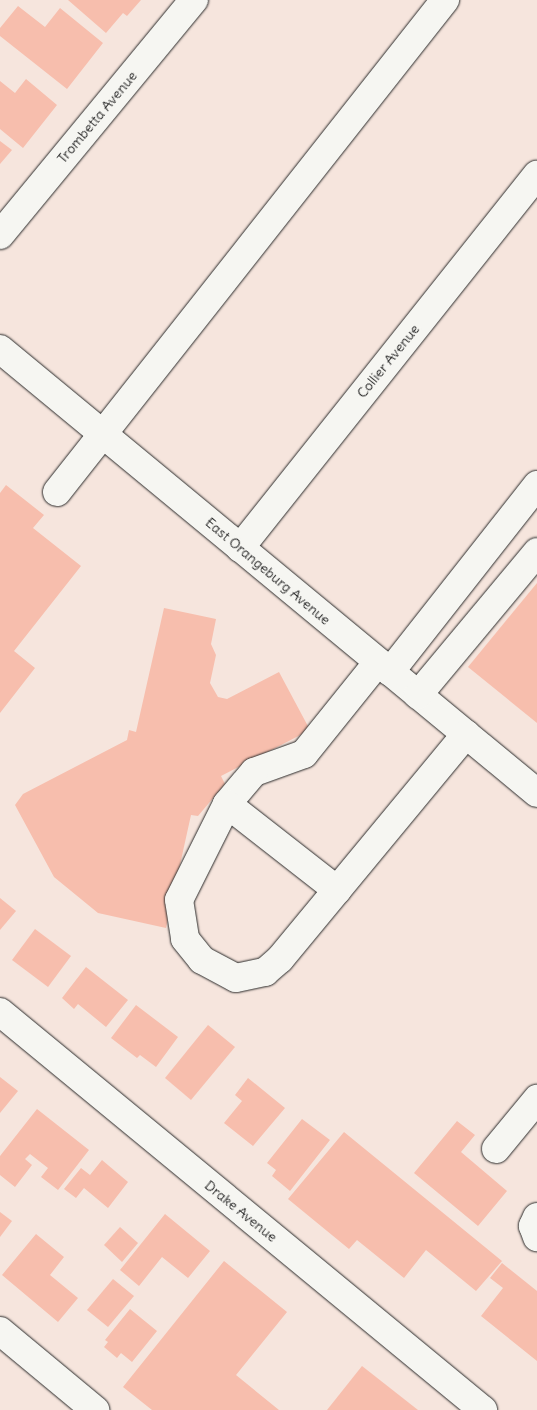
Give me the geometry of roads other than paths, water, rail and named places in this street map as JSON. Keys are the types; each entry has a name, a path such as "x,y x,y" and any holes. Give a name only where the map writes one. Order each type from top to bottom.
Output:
{"street":[{"name":"Trombetta Avenue","path":"0,235 194,0"},
{"path":"57,492 445,0"},
{"name":"Collier Avenue","path":"240,548 537,174"},
{"name":"East Orangeburg Avenue","path":"0,349 537,793"},
{"path":"466,734 280,959 265,972 236,978 202,960 185,939 180,900 227,804 254,772 304,754 384,667 537,486"},
{"path":"418,695 537,552"},
{"path":"227,804 337,890"},
{"name":"Drake Avenue","path":"0,1012 482,1410"},
{"path":"496,1149 537,1099"},
{"path":"537,1217 533,1226 537,1237"},
{"path":"1,1333 95,1410"}]}
